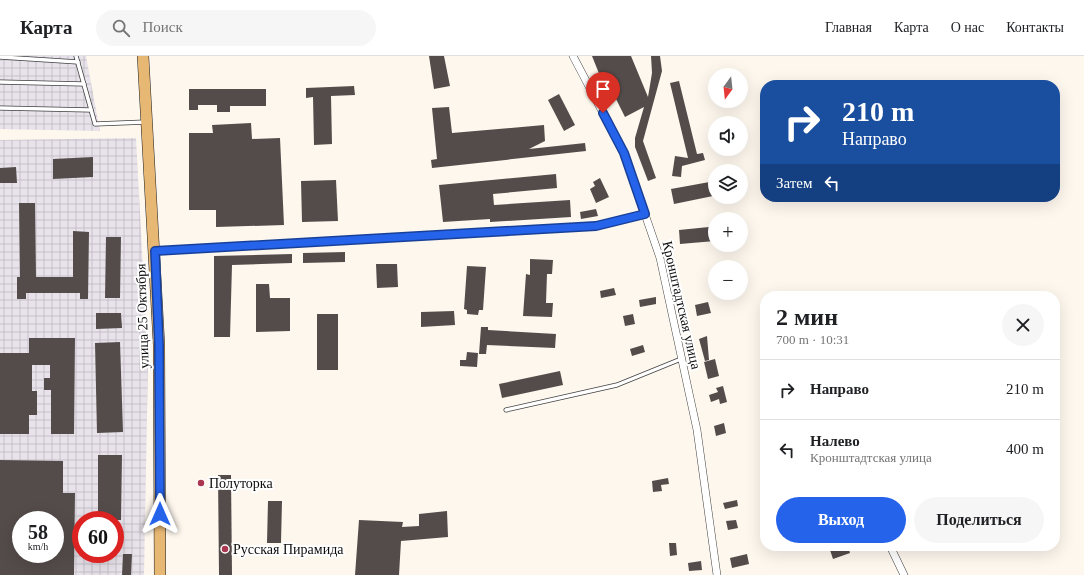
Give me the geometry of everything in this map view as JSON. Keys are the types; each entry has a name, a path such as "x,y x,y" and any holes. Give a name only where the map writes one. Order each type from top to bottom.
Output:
{"main road":[{"name":"улица 25 Октября","path":"143,56 155,251 159,345 160,575"}],"street":[{"name":"Кронштадтская улица","path":"573,56 624,153 660,258 697,430 717,575"},
{"path":"155,251 596,226 645,214"},
{"path":"892,551 904,575"}],"lane":[{"path":"76,56 95,124 147,122"},
{"path":"0,57 78,62"},
{"path":"0,82 84,84"},
{"path":"0,108 91,110"},
{"path":"506,410 617,385 681,359"}],"shaded area":[{"path":"0,56 86,56 100,131 0,129"},
{"path":"136,138 148,362 144,575 0,575 0,140"}],"building":[{"path":"429,56 444,56 450,86 434,89"},
{"path":"592,56 631,56 648,97 652,73 651,56 660,56 662,71 643,141 656,178 648,181 635,147 635,138 644,107 625,117 604,75 600,76"},
{"path":"679,81 697,154 703,153 705,160 682,166 681,177 672,176 675,156 688,158 670,83"},
{"path":"354,86 355,95 331,96 332,144 314,145 313,97 306,98 306,88"},
{"path":"189,89 266,89 266,106 230,106 230,112 217,112 217,105 198,105 198,110 189,110"},
{"path":"559,94 575,125 564,131 548,100"},
{"path":"449,107 452,133 544,125 545,141 529,149 585,143 586,151 432,168 431,160 437,159 432,108"},
{"path":"251,123 252,139 280,138 284,225 216,227 216,210 189,210 189,133 213,133 212,125"},
{"path":"93,157 93,177 53,179 53,159"},
{"path":"16,167 17,183 0,183 0,168"},
{"path":"556,174 557,188 493,194 494,205 570,200 571,217 490,222 490,219 443,222 439,185"},
{"path":"600,178 609,197 596,203 590,189 595,186 593,182"},
{"path":"336,180 338,221 302,222 301,181"},
{"path":"708,182 708,197 674,204 671,189"},
{"path":"19,203 35,203 36,277 73,277 73,231 89,232 88,299 80,299 80,293 26,293 26,299 17,299 17,277 20,277"},
{"path":"596,209 598,216 581,219 580,212"},
{"path":"708,227 708,242 680,244 679,230"},
{"path":"106,237 121,237 120,298 105,298"},
{"path":"345,252 345,262 303,263 303,253"},
{"path":"292,254 292,263 232,265 230,337 214,337 214,256"},
{"path":"530,259 553,260 552,274 547,274 546,303 553,303 552,317 523,316 526,274 530,275"},
{"path":"376,264 397,264 398,287 377,288"},
{"path":"467,266 486,267 483,310 479,310 478,315 467,314 467,310 464,309"},
{"path":"256,284 269,284 270,298 290,298 290,331 256,332"},
{"path":"614,288 616,295 601,298 600,291"},
{"path":"656,297 656,304 640,307 639,300"},
{"path":"708,302 711,313 697,316 695,305"},
{"path":"454,311 455,325 421,327 421,312"},
{"path":"96,313 121,313 122,328 96,329"},
{"path":"317,314 338,314 338,370 317,370"},
{"path":"633,314 635,324 625,326 623,316"},
{"path":"481,327 488,327 488,330 556,334 555,348 487,345 486,354 479,354"},
{"path":"707,336 709,360 705,361 699,339"},
{"path":"29,338 75,338 74,434 51,434 51,390 44,390 44,378 50,378 50,365 32,365 32,391 37,391 37,415 29,415 29,434 0,434 0,353 29,353"},
{"path":"120,342 123,432 97,433 95,343"},
{"path":"643,345 645,352 632,356 630,349"},
{"path":"467,352 478,353 477,367 460,366 460,360 466,360"},
{"path":"715,359 719,376 708,379 704,362"},
{"path":"560,371 563,385 502,398 499,384"},
{"path":"723,386 727,402 720,404 719,399 711,402 709,395 718,392 716,388"},
{"path":"724,423 726,433 716,436 714,426"},
{"path":"98,455 122,455 121,511 98,511"},
{"path":"0,460 63,461 63,493 75,493 75,511 72,511 72,563 74,563 74,575 0,575"},
{"path":"218,475 231,475 232,575 219,575"},
{"path":"668,478 669,484 661,485 662,491 653,492 652,481"},
{"path":"737,500 738,506 725,509 723,503"},
{"path":"268,501 282,501 281,543 267,543"},
{"path":"447,511 448,537 401,541 399,575 355,575 359,520 403,522 402,527 419,526 419,514"},
{"path":"736,520 738,528 728,530 726,521"},
{"path":"669,543 676,543 677,555 670,556"},
{"path":"830,551 849,551 850,553 833,559"},
{"path":"124,554 132,554 131,575 122,575"},
{"path":"747,554 749,564 732,568 730,558"},
{"path":"701,561 702,570 689,571 688,563"}],"place":[{"name":"Полуторка","path":"201,483"},
{"name":"Русская Пирамида","path":"225,549"}],"route":[{"path":"160,514 159,345 155,251 596,226 645,214 624,153 603,113"}]}
